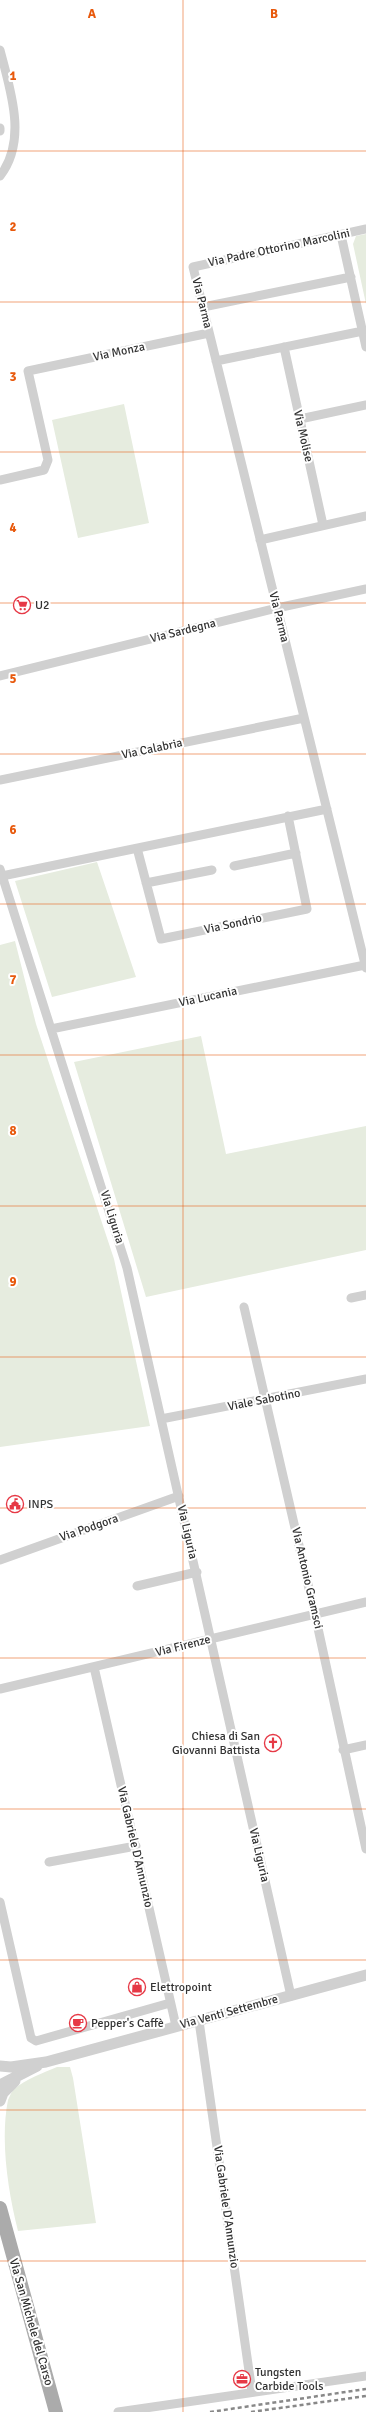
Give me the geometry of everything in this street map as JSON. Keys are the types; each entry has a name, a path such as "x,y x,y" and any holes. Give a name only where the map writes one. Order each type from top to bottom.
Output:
{"main road":[{"name":"Via San Michele del Carso","path":"0,2208 56,2412"}],"street":[{"path":"0,50 9,83 15,120 11,154 0,176"},
{"name":"Via Padre Ottorino Marcolini","path":"193,266 366,229"},
{"path":"341,235 366,347"},
{"name":"Via Parma","path":"193,266 366,967"},
{"path":"203,307 351,277"},
{"path":"216,361 363,331"},
{"name":"Via Monza","path":"0,480 44,470 48,460 28,371 209,332"},
{"name":"Via Molise","path":"284,347 323,525"},
{"path":"300,419 365,405 366,415"},
{"path":"260,540 366,516"},
{"name":"Via Sardegna","path":"0,676 277,608 366,589"},
{"name":"Via Calabria","path":"0,780 304,718"},
{"path":"1,873 137,848 327,809"},
{"name":"Via Sondrio","path":"137,848 161,939 307,909 288,816"},
{"path":"234,866 296,854"},
{"path":"146,883 212,870"},
{"name":"Via Liguria","path":"1,873 127,1268 212,1639 291,1996"},
{"name":"Via Lucania","path":"51,1029 366,967"},
{"path":"351,1298 366,1295"},
{"name":"Via Antonio Gramsci","path":"244,1307 315,1614 343,1750 362,1815 366,1848"},
{"name":"Viale Sabotino","path":"161,1419 266,1400 366,1379"},
{"name":"Via Podgora","path":"0,1560 179,1496"},
{"name":"Via Liguria","path":"137,1586 196,1572"},
{"name":"Via Firenze","path":"0,1689 366,1602"},
{"name":"Via Gabriele D'Annunzio","path":"94,1667 176,2026"},
{"path":"343,1750 366,1745"},
{"path":"49,1862 136,1846"},
{"name":"Via Venti Settembre","path":"0,1902 31,2038 36,2041 170,2003"},
{"name":"Via Venti Settembre","path":"0,2066 11,2067 46,2062 366,1975"},
{"name":"Via Gabriele D'Annunzio","path":"199,2021 252,2392"},
{"name":"Via Venti Settembre","path":"0,2085 46,2062"},
{"path":"0,2101 3,2093 21,2074"},
{"path":"118,2412 366,2376"}],"shaded area":[{"path":"366,234 366,304 353,244 356,236"},
{"path":"124,404 149,523 78,538 52,420"},
{"path":"97,862 136,977 52,997 15,881"},
{"path":"15,941 36,1024 114,1259 150,1426 0,1447 0,945"},
{"path":"201,1036 226,1154 366,1126 366,1250 146,1297 74,1062"},
{"path":"57,2067 70,2067 73,2078 96,2223 18,2231 6,2166 5,2132 8,2100 13,2090 19,2085 35,2076"}],"railway":[{"path":"210,2412 366,2389"},
{"path":"251,2412 366,2396"}],"place":[{"name":"U2","path":"22,605"},
{"name":"INPS","path":"15,1504"},
{"name":"Chiesa di San Giovanni Battista","path":"273,1743"},
{"name":"Elettropoint","path":"137,1987"},
{"name":"Pepper's Caffè","path":"78,2023"},
{"name":"Tungsten Carbide Tools","path":"242,2379"}]}
